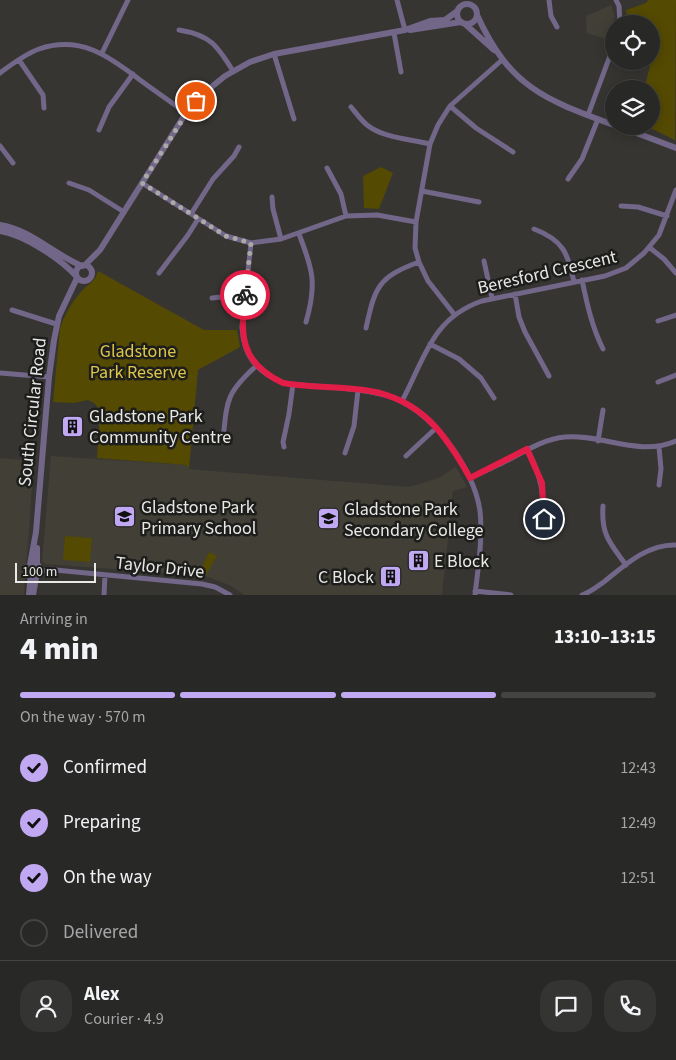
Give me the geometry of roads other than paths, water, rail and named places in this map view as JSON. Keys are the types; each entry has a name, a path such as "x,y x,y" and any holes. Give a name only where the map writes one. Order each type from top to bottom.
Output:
{"street":[{"path":"102,53 128,0"},
{"path":"397,0 405,30"},
{"path":"405,30 472,23 477,13 479,0"},
{"path":"549,0 551,16 556,27"},
{"path":"616,0 619,6 620,15"},
{"path":"79,279 90,278 100,250 186,114 204,93 233,71 250,62 274,54 405,30 430,22 445,20 468,2 473,6 502,60 531,89 555,102 605,122"},
{"path":"456,12 457,18 497,53"},
{"path":"474,34 484,27"},
{"path":"179,30 202,35 211,41 220,49 233,71"},
{"path":"394,32 401,72"},
{"path":"0,73 33,52 54,45 77,46 102,53 186,114"},
{"path":"274,54 294,119"},
{"path":"19,60 40,91 44,99 44,108"},
{"path":"454,314 428,280 419,262 414,240 430,144 438,125 450,106 502,60"},
{"path":"588,115 605,69"},
{"path":"99,130 109,107 133,74"},
{"path":"450,106 476,128 513,152"},
{"path":"351,107 374,130 430,144"},
{"path":"568,179 582,159 598,119"},
{"path":"642,135 676,148"},
{"path":"0,146 13,163"},
{"path":"191,214 213,179 234,156 239,147"},
{"path":"327,168 340,194 346,216"},
{"path":"70,183 89,190 124,212"},
{"path":"142,183 226,236 251,243 282,239 346,216 377,215 416,222"},
{"name":"Beresford Crescent","path":"402,400 438,330 454,314 470,305 492,298 614,274 633,264 650,248 659,235 674,205 676,190"},
{"path":"422,191 479,202"},
{"path":"272,197 273,209 282,239"},
{"path":"621,206 638,207 667,216"},
{"path":"159,274 188,235 198,218"},
{"path":"0,225 16,228 63,263 79,279"},
{"path":"534,229 556,240 561,246 567,254 574,282"},
{"path":"0,231 33,241 69,260 89,267 92,272"},
{"path":"299,234 310,263 312,275 313,291 306,322"},
{"path":"251,243 242,327 243,340 248,354 256,366 270,377 283,383 358,390 387,395 402,400 422,414 451,447 470,478 480,510 481,523 475,593 511,595"},
{"path":"650,248 664,259 676,273"},
{"path":"79,279 77,270 100,250"},
{"path":"484,261 492,298"},
{"path":"366,328 372,303 383,281 400,269 419,262"},
{"name":"South Circular Road","path":"33,595 36,532 49,377 56,324 79,279"},
{"path":"582,280 594,332 603,349"},
{"path":"515,294 525,332 549,376"},
{"path":"212,298 245,299"},
{"path":"12,310 56,324"},
{"path":"658,320 676,315"},
{"path":"430,344 459,359 481,378 494,398"},
{"path":"223,440 229,397 234,387 256,366"},
{"path":"0,373 49,377"},
{"path":"658,382 676,375"},
{"path":"284,446 283,442 293,384"},
{"path":"345,453 354,426 358,390"},
{"path":"598,441 604,410"},
{"path":"406,456 436,428"},
{"path":"470,478 527,449 546,441 567,437 630,447 659,446 676,442"},
{"path":"659,446 661,469 659,485"},
{"path":"527,449 542,483 544,535"},
{"path":"602,506 602,522 605,533 626,565"},
{"path":"582,595 594,589 654,547 676,545"},
{"name":"South Circular Road","path":"29,595 35,569"},
{"name":"Taylor Drive","path":"35,569 202,584 215,587 230,595"},
{"path":"104,595 105,575"},
{"path":"594,589 598,595"}],"place":[{"name":"Gladstone Park Community Centre","path":"73,426"},
{"name":"Gladstone Park Primary School","path":"125,517"},
{"name":"Gladstone Park Secondary College","path":"328,519"},
{"name":"E Block","path":"418,561"},
{"name":"C Block","path":"390,577"}],"park label":[{"name":"Gladstone Park Reserve","path":"138,361"}]}
